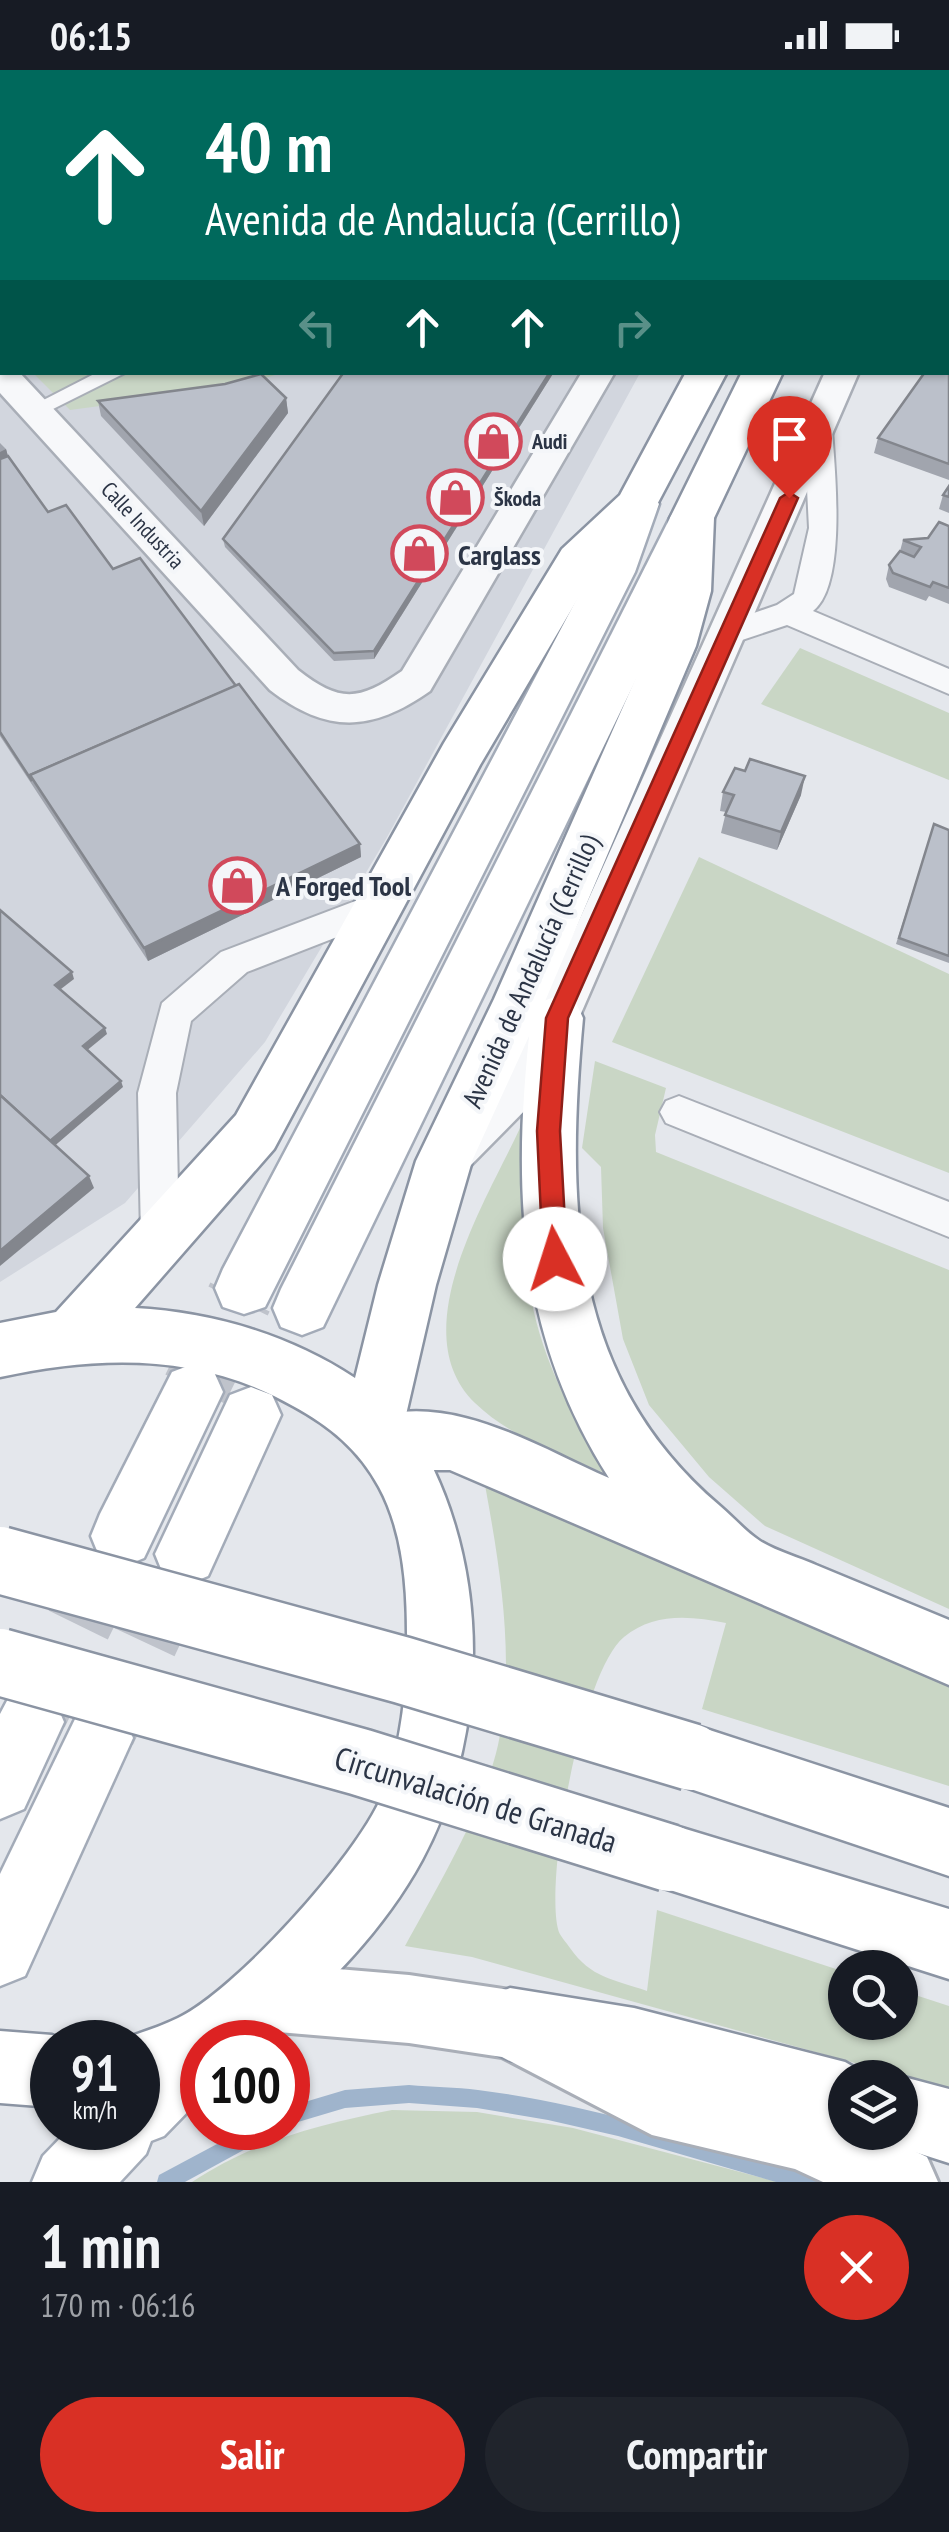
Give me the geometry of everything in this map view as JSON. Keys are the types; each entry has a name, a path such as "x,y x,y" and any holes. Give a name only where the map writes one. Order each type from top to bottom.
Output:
{"main road":[{"path":"244,1288 612,572 638,504 705,375"},
{"name":"Avenida de Andalucía (Cerrillo)","path":"302,1308 762,375"},
{"path":"74,1333 255,1132 461,756 578,560 638,504"},
{"name":"Avenida de Andalucía (Cerrillo)","path":"380,1434 407,1285 444,1161 520,999 673,646 688,591 692,518"},
{"path":"557,1018 548,1131 552,1232 563,1314 591,1392 641,1472 740,1565"},
{"path":"0,1350 74,1333 166,1334 252,1354 307,1380 380,1434 430,1531 441,1638 433,1738 398,1837 334,1926 266,1997 236,2020"},
{"path":"122,1536 193,1392"},
{"path":"186,1554 251,1415"},
{"path":"380,1434 452,1441 949,1653"},
{"path":"0,1560 402,1670 691,1757 949,1842"},
{"name":"Circunvalación de Granada","path":"0,1662 360,1762 949,1944"},
{"path":"0,1785 31,1722"},
{"path":"0,1951 100,1738"},
{"path":"266,1997 409,2010 634,2044 828,2095"},
{"path":"510,2024 652,2100 802,2136 902,2182"},
{"path":"0,2067 30,2069"},
{"path":"160,2088 180,2069"},
{"path":"918,2118 949,2126"},
{"path":"69,2182 99,2150"}],"street":[{"name":"Calle Industria","path":"3,375 284,680 306,699 343,710 385,704 416,681 597,375"},
{"path":"36,409 111,375"},
{"name":"Avenida de Andalucía (Cerrillo)","path":"444,1161 520,1086 557,1018 841,375"},
{"path":"798,606 824,528 818,430"},
{"path":"798,606 949,682"},
{"path":"730,633 798,606 949,660"},
{"path":"160,1236 157,1093 175,1014 234,962 379,906"},
{"path":"679,1112 949,1220"}],"shaded area":[{"path":"0,375 639,375 386,839 265,1042 125,1203 0,1282"}],"green space":[{"path":"35,375 275,375 227,389 70,410"},
{"path":"800,648 949,713 949,780 761,704"},
{"path":"699,857 949,974 949,1173 612,1042"},
{"path":"595,1061 666,1088 655,1135 656,1152 949,1270 949,1609 765,1526 709,1477 649,1405 623,1339 603,1228 601,1167 582,1148"},
{"path":"520,1128 525,1256 536,1322 561,1390 609,1475 505,1426 475,1403 455,1374 447,1340 448,1304 458,1266"},
{"path":"485,1485 949,1682 949,1786 702,1709 726,1623 673,1618 636,1629 624,1637 609,1657 581,1730 562,1822 555,1903 559,1931 586,1966 647,1991 657,1910 828,1966 828,2040 918,2040 918,1996 949,2006 949,2089 918,2080 918,2060 844,2060 472,1957 405,1946 471,1822 498,1745 506,1681 500,1582"},
{"path":"392,2110 477,2112 573,2128 778,2182 192,2182 251,2150 310,2150 310,2130"}],"building":[{"path":"262,375 286,398 201,511 98,401 225,384"},
{"path":"342,375 548,375 374,651 334,653 223,539"},
{"path":"923,375 949,375 949,464 878,438"},
{"path":"8,456 48,512 66,505 113,569 140,558 236,686 30,775 32,781 0,732 0,459"},
{"path":"939,522 949,526 949,588 933,582 930,587 893,573 889,565 900,551 914,557 921,547 903,540 928,538"},
{"path":"239,684 360,844 144,948 30,775"},
{"path":"750,759 805,776 781,832 725,815 734,795 723,792 735,768 745,771"},
{"path":"934,824 949,830 949,956 899,938"},
{"path":"0,910 72,972 55,985 105,1028 83,1046 121,1081 50,1141 0,1095"},
{"path":"0,1095 89,1176 0,1251"}],"waterway":[{"path":"310,2109 345,2099 409,2094 477,2099 548,2110 618,2127 808,2182"},
{"path":"166,2182 224,2150"}],"tunnel":[{"path":"238,1299 244,1288"},
{"path":"195,1389 240,1297"},
{"path":"35,1713 116,1548"},
{"path":"103,1731 179,1569"}],"place":[{"name":"Audi","path":"493,441"},
{"name":"Škoda","path":"455,498"},
{"name":"Carglass","path":"419,554"},
{"name":"A Forged Tool","path":"237,885"}],"route":[{"path":"555,1259 548,1131 557,1018 789,498"}]}
